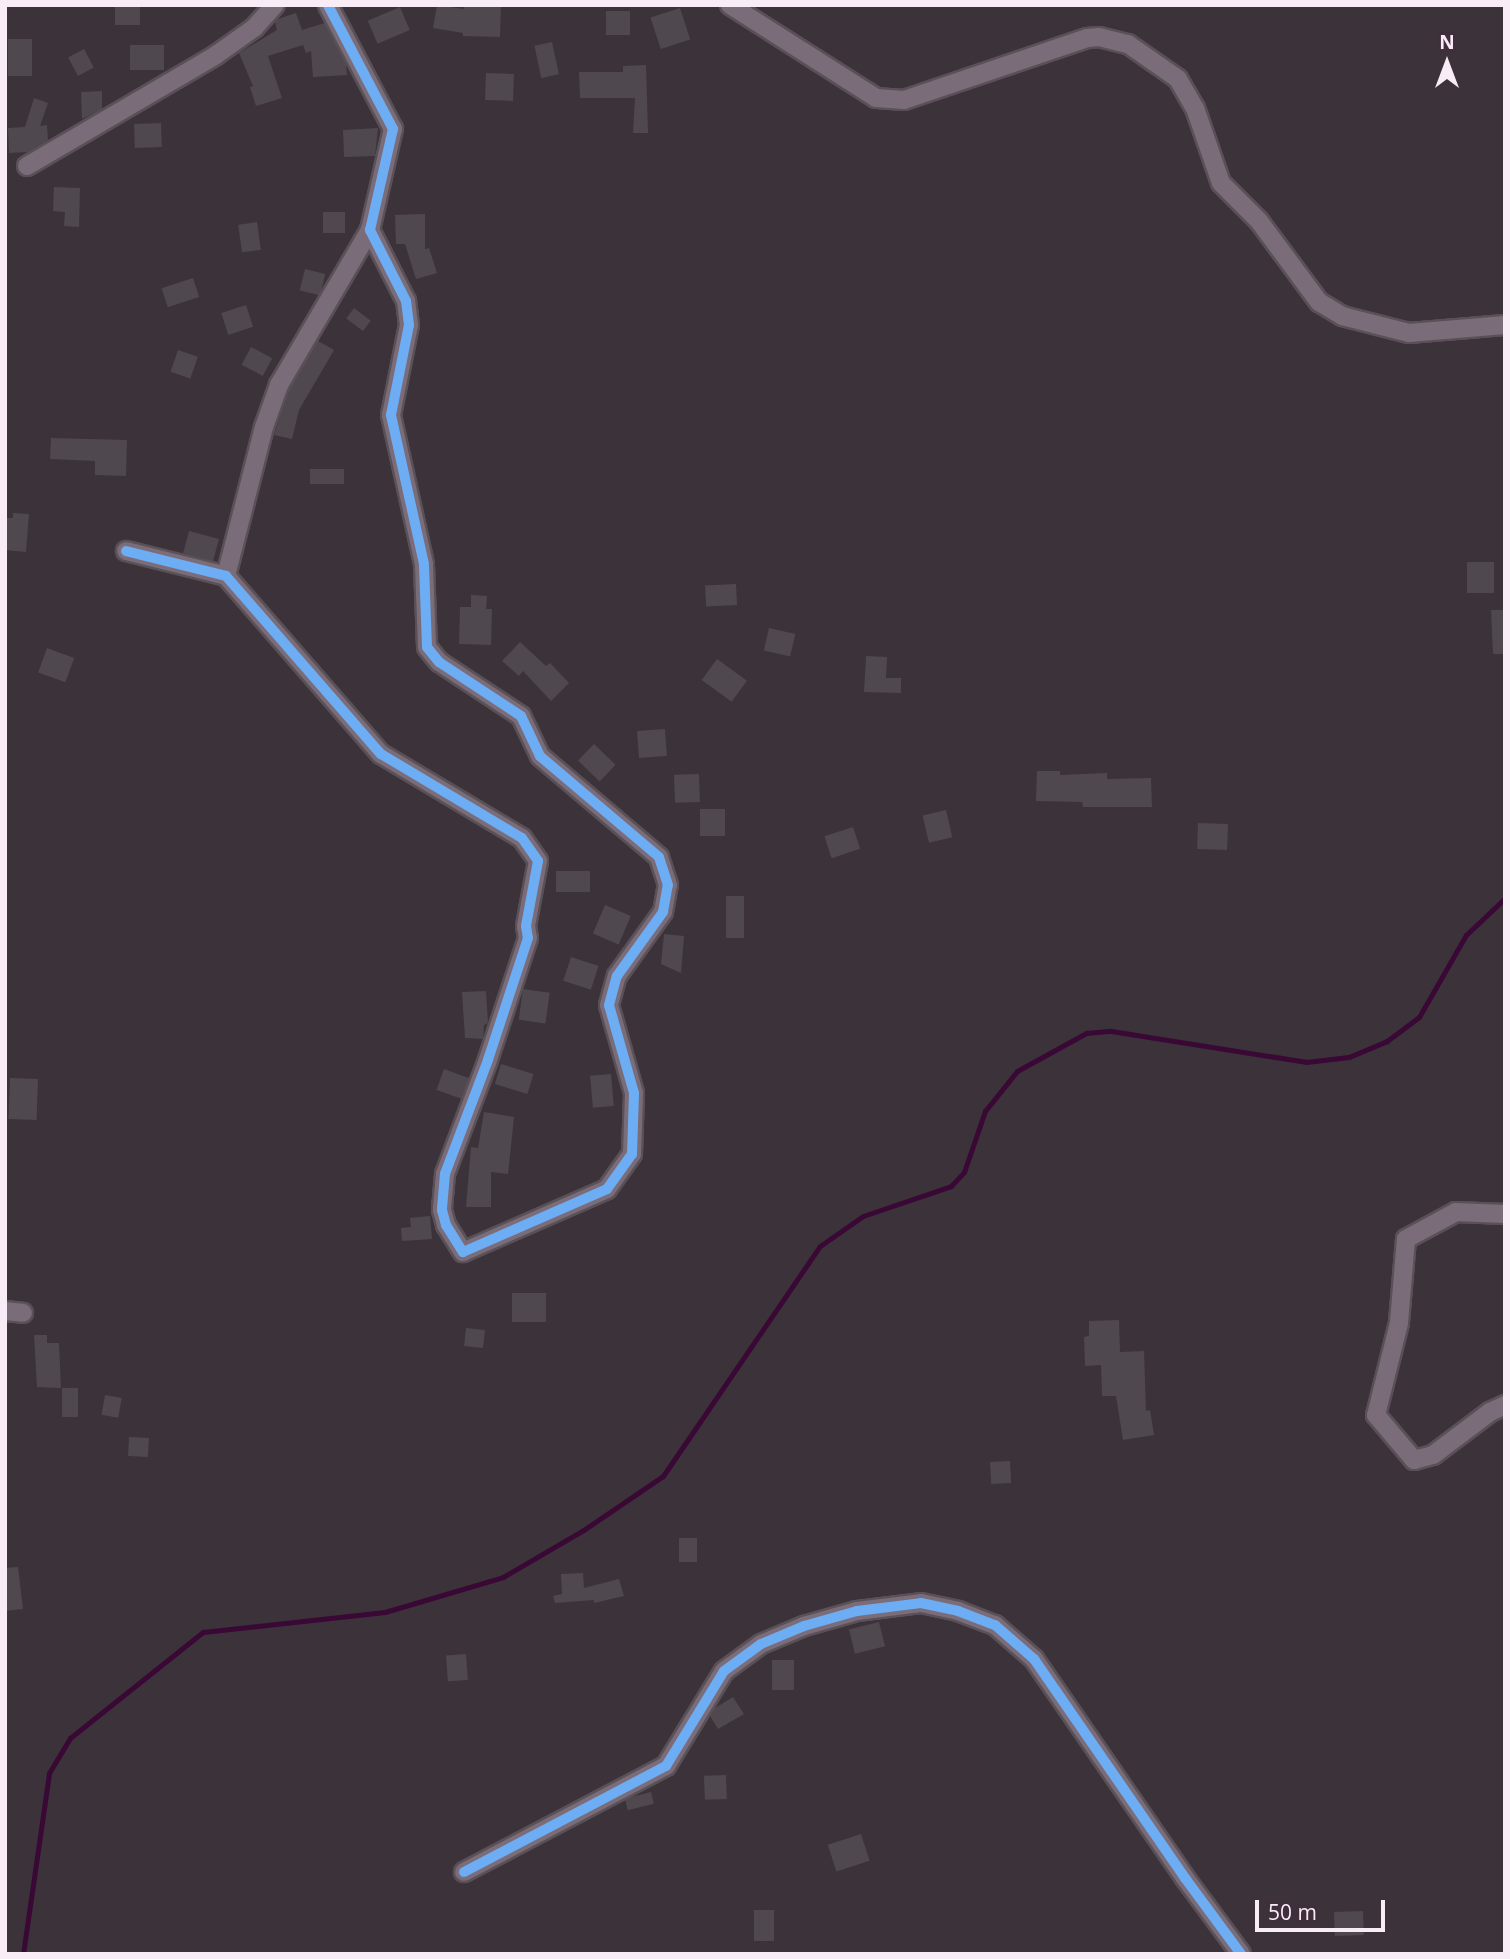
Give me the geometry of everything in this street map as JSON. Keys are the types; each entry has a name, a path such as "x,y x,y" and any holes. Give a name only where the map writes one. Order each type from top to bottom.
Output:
{"street":[{"path":"27,166 216,55 254,28 275,5"},
{"path":"226,576 264,427 279,385 370,230 393,129 328,5"},
{"path":"730,5 876,98 904,100 1087,38 1100,37 1128,44 1178,79 1195,108 1221,183 1259,220 1319,302 1342,316 1409,333 1505,325"},
{"path":"126,551 226,576 381,754 522,838 538,861 526,926 528,938 488,1060 445,1174 442,1210 446,1225 463,1252 607,1189 632,1154 634,1093 609,1005 617,976 663,912 668,885 659,857 540,756 522,716 439,662 426,647 424,564 391,415 409,325 406,301 370,230"},
{"path":"1505,1214 1456,1212 1406,1239 1399,1323 1376,1415 1414,1460 1433,1455 1490,1412 1505,1405"},
{"path":"464,1872 666,1766 724,1671 761,1644 804,1626 857,1611 920,1604 958,1611 995,1625 1034,1659 1185,1878 1241,1954"}],"building":[{"path":"115,5 140,5 140,25 115,25"},
{"path":"437,5 464,9 464,5 501,5 500,37 463,36 463,33 433,28"},
{"path":"400,7 410,30 378,44 368,21"},
{"path":"680,8 690,39 661,49 651,18"},
{"path":"606,11 630,11 630,35 606,35"},
{"path":"296,13 302,30 325,23 346,64 347,75 313,77 311,51 306,53 303,45 268,56 282,98 256,106 250,87 253,86 239,53 277,30 275,22 278,19"},
{"path":"8,39 32,39 32,76 8,76"},
{"path":"552,42 559,74 541,78 534,46"},
{"path":"130,45 164,45 164,70 130,70"},
{"path":"84,49 94,68 78,76 68,57"},
{"path":"646,65 648,133 633,133 635,98 580,98 579,72 623,72 623,66"},
{"path":"486,73 514,74 513,101 485,100"},
{"path":"102,91 102,109 82,119 81,92"},
{"path":"34,98 48,103 40,126 47,125 48,140 28,152 9,153 8,128 25,127"},
{"path":"161,123 162,147 135,148 134,124"},
{"path":"378,128 375,156 344,157 343,130"},
{"path":"54,187 80,188 79,227 64,226 65,212 53,211"},
{"path":"323,212 345,212 345,233 323,233"},
{"path":"425,214 425,249 429,248 437,273 416,279 405,244 396,244 395,215"},
{"path":"257,222 261,250 242,252 238,225"},
{"path":"305,269 325,274 320,295 300,290"},
{"path":"193,278 199,297 168,307 162,288"},
{"path":"246,305 253,327 228,335 221,313"},
{"path":"354,308 371,321 363,331 346,318"},
{"path":"318,341 334,350 299,410 292,439 274,435 289,390"},
{"path":"251,347 272,358 263,376 242,365"},
{"path":"178,350 198,357 190,379 171,372"},
{"path":"51,438 127,440 126,476 95,475 95,461 50,459"},
{"path":"310,469 344,469 344,484 310,484"},
{"path":"13,513 29,514 26,552 5,550 5,518 13,518"},
{"path":"189,531 219,539 213,561 183,553"},
{"path":"1467,562 1494,562 1494,593 1467,593"},
{"path":"736,584 737,605 706,607 705,586"},
{"path":"471,595 487,596 486,609 492,609 491,645 459,644 460,607 471,607"},
{"path":"1491,610 1505,610 1505,654 1493,654"},
{"path":"769,628 795,634 790,656 764,650"},
{"path":"520,642 546,666 550,663 569,683 551,701 523,671 519,676 502,661"},
{"path":"47,648 74,658 65,682 38,672"},
{"path":"866,656 887,657 886,678 901,678 901,693 864,692"},
{"path":"717,659 747,681 732,702 702,680"},
{"path":"665,729 667,756 639,758 637,731"},
{"path":"594,744 616,765 600,781 578,761"},
{"path":"1037,771 1060,771 1060,775 1107,773 1107,779 1151,778 1152,807 1083,807 1082,802 1036,801"},
{"path":"699,774 700,802 675,803 674,775"},
{"path":"700,809 725,809 725,836 700,836"},
{"path":"946,810 952,837 929,843 923,815"},
{"path":"1198,823 1228,824 1227,850 1197,849"},
{"path":"853,827 860,849 832,858 824,836"},
{"path":"556,871 590,871 590,892 556,892"},
{"path":"726,896 744,896 744,938 726,938"},
{"path":"605,905 631,916 619,944 593,934"},
{"path":"664,934 684,936 681,973 661,964"},
{"path":"571,957 599,966 591,990 563,981"},
{"path":"523,989 550,993 545,1023 519,1020"},
{"path":"486,991 488,1023 484,1025 483,1039 465,1038 462,992"},
{"path":"501,1064 534,1074 527,1094 495,1084"},
{"path":"444,1069 469,1078 462,1099 436,1090"},
{"path":"611,1074 614,1106 593,1108 590,1076"},
{"path":"10,1078 38,1079 37,1120 9,1119"},
{"path":"484,1112 514,1117 508,1174 491,1172 491,1207 466,1207 471,1147 478,1148"},
{"path":"430,1216 432,1239 402,1241 401,1228 411,1227 410,1218"},
{"path":"512,1293 546,1293 546,1322 512,1322"},
{"path":"1119,1320 1120,1352 1144,1351 1146,1411 1150,1410 1154,1435 1123,1440 1116,1396 1102,1396 1101,1365 1085,1366 1084,1337 1089,1336 1089,1321"},
{"path":"466,1328 485,1330 483,1348 464,1346"},
{"path":"34,1335 47,1335 47,1343 59,1343 61,1388 37,1387"},
{"path":"62,1388 78,1388 78,1417 62,1417"},
{"path":"105,1395 122,1398 118,1418 102,1415"},
{"path":"129,1437 149,1438 148,1457 128,1456"},
{"path":"1010,1461 1011,1483 991,1484 990,1462"},
{"path":"679,1538 697,1538 697,1562 679,1562"},
{"path":"18,1567 23,1609 5,1611 5,1568"},
{"path":"583,1573 584,1588 619,1579 624,1596 594,1603 594,1600 555,1603 553,1596 562,1594 561,1574"},
{"path":"879,1622 885,1646 855,1654 849,1629"},
{"path":"466,1654 468,1680 448,1681 446,1655"},
{"path":"772,1660 794,1660 794,1690 772,1690"},
{"path":"733,1697 744,1714 718,1729 710,1716 715,1708"},
{"path":"726,1775 727,1799 705,1800 704,1776"},
{"path":"651,1792 654,1804 628,1810 625,1799"},
{"path":"861,1834 870,1861 836,1871 828,1845"},
{"path":"754,1910 774,1910 774,1941 754,1941"},
{"path":"1363,1911 1364,1935 1335,1936 1334,1912"}],"waterway":[{"path":"23,1954 49,1773 70,1738 203,1632 385,1612 503,1577 585,1529 663,1476 820,1246 863,1216 951,1186 964,1172 985,1111 1017,1071 1086,1033 1111,1031 1306,1062 1349,1057 1387,1041 1419,1017 1466,935 1505,898"}],"cycle path":[{"path":"126,551 226,576 381,754 522,838 538,861 526,926 528,938 488,1060 445,1174 442,1210 446,1225 463,1252 607,1189 632,1154 634,1093 609,1005 617,976 663,912 668,885 659,857 540,756 521,716 439,662 427,647 424,564 391,415 409,325 406,301 370,230 393,129 328,5"},
{"path":"464,1872 666,1766 724,1671 761,1644 804,1626 857,1611 921,1603 958,1611 995,1625 1034,1659 1185,1878 1241,1954"}]}
